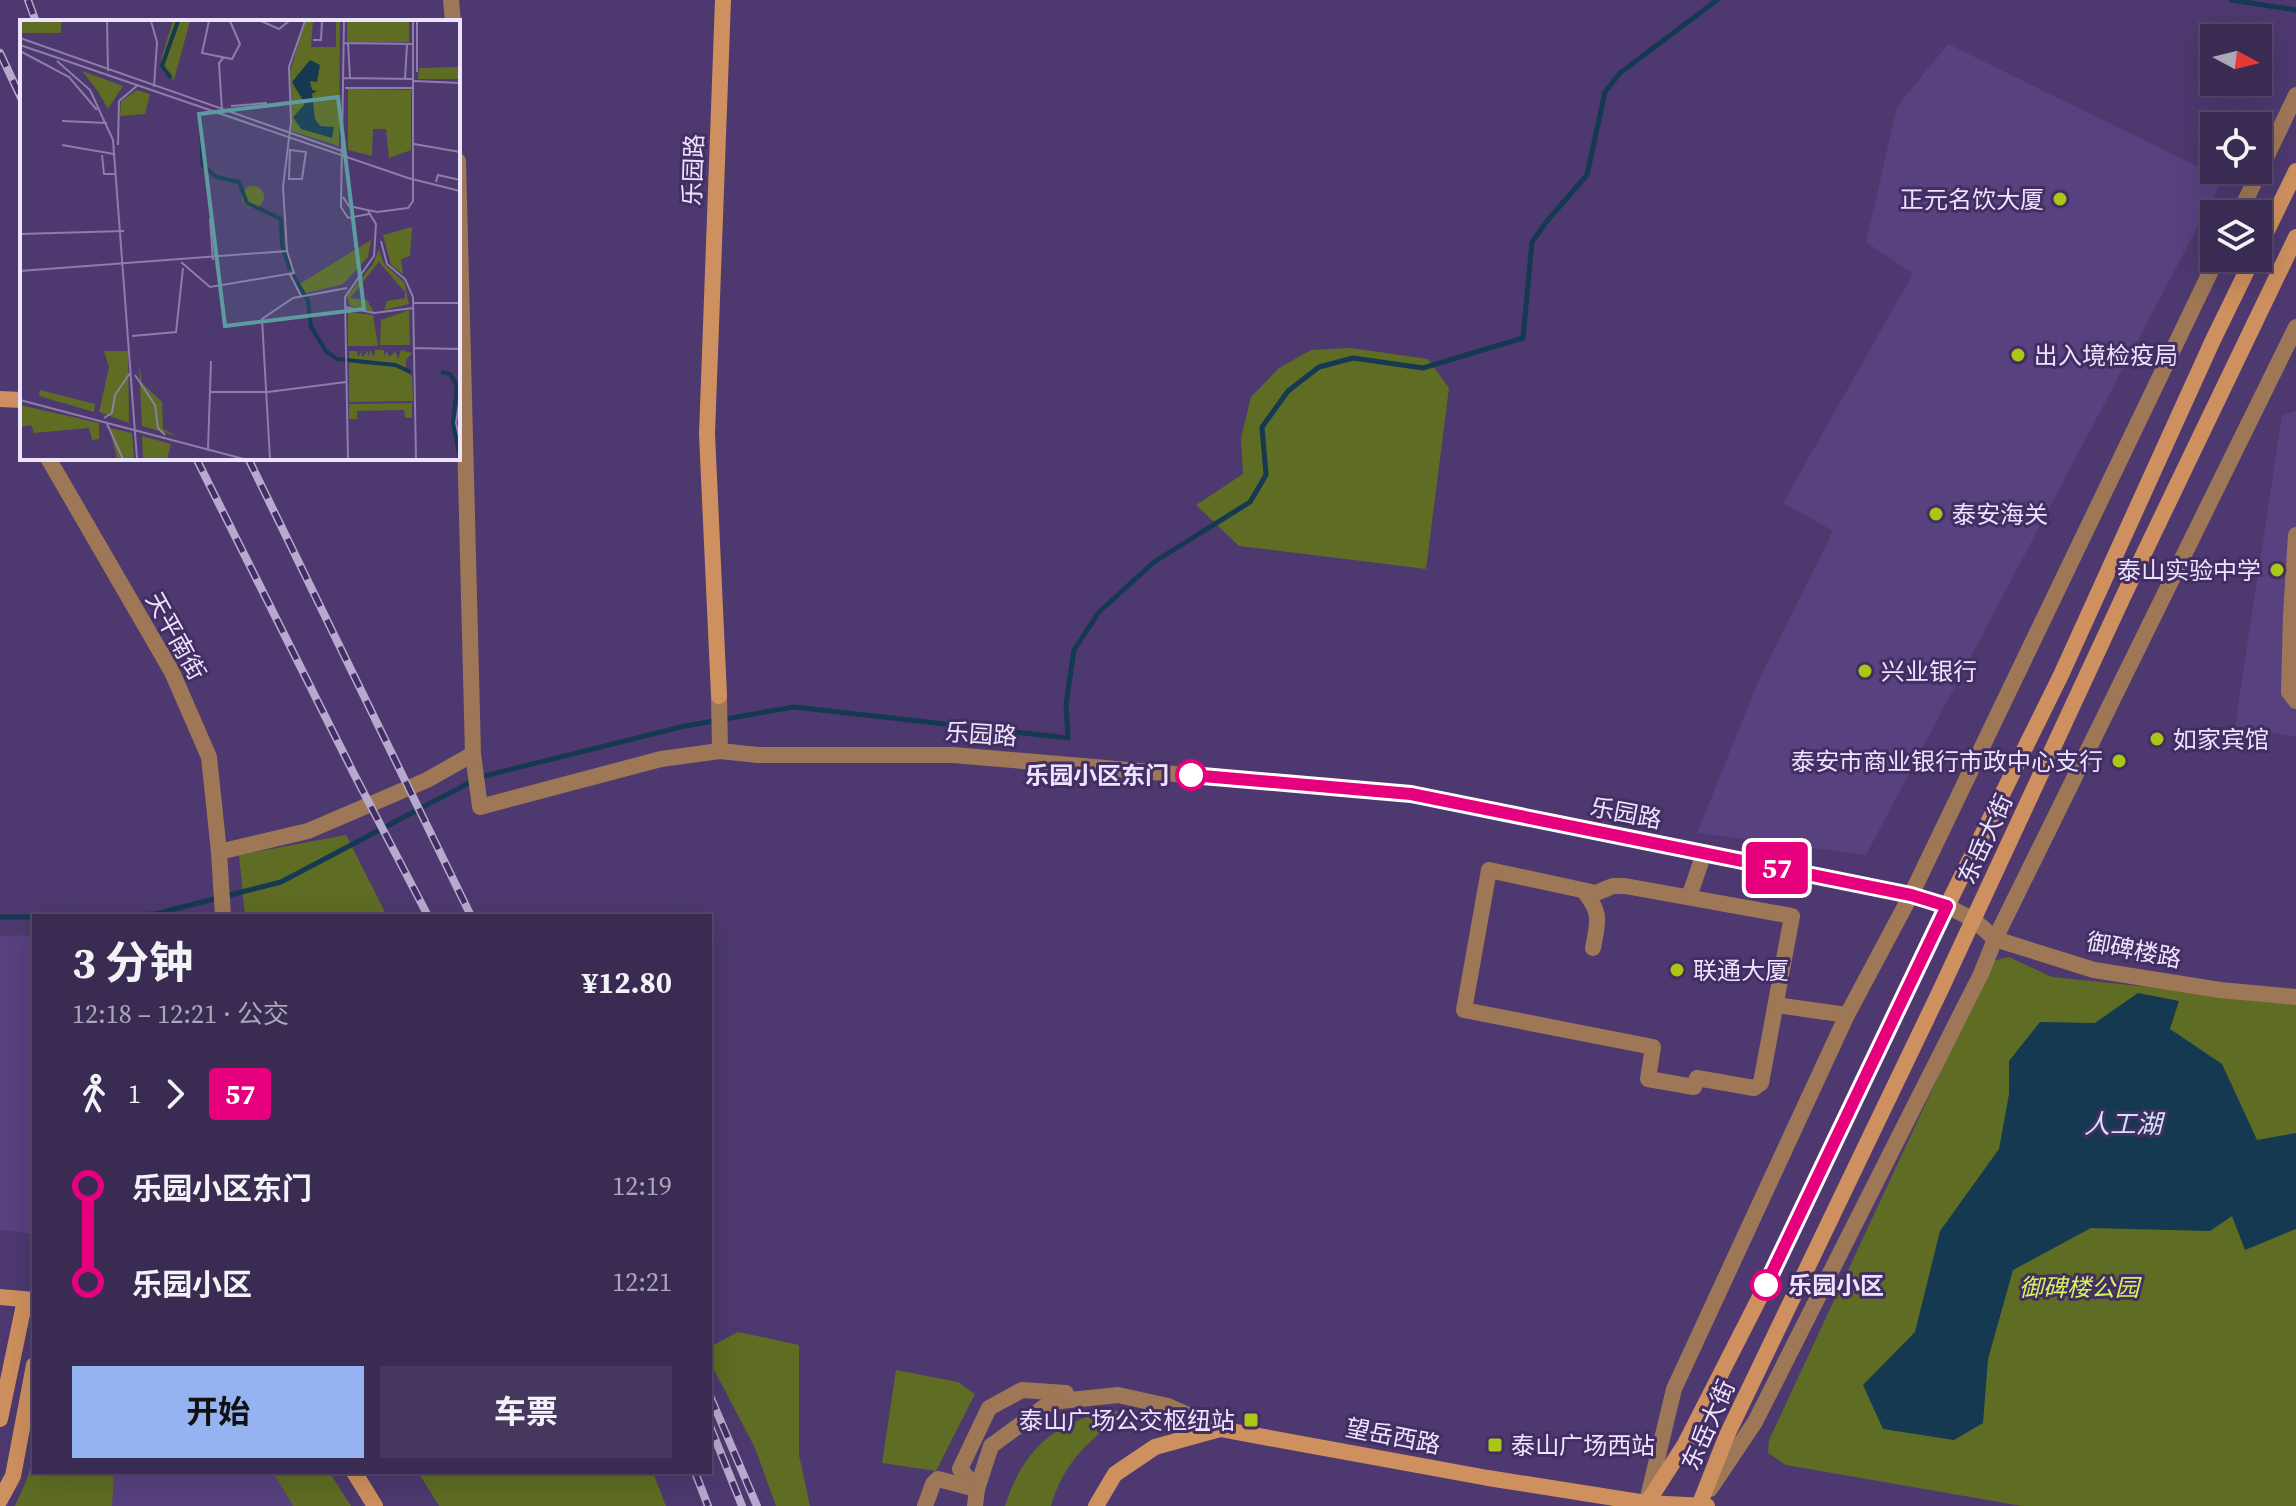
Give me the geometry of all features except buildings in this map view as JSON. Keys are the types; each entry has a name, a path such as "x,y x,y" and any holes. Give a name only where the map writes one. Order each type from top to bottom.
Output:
{"main road":[{"name":"乐园路","path":"719,696 707,434 723,0"},
{"path":"2272,220 2296,171"},
{"name":"东岳大街","path":"1703,1506 1727,1435 1974,920 2124,595 2294,244"},
{"name":"东岳大街","path":"1646,1504 1685,1444 1765,1287 2061,675 2246,272"},
{"path":"0,399 20,400"},
{"path":"0,1297 29,1300 0,1419"},
{"path":"0,1500 13,1476 32,1376"},
{"name":"望岳西路","path":"1096,1506 1115,1474 1155,1447 1220,1429 1646,1504 1703,1506"},
{"path":"355,1474 375,1506"}],"street":[{"path":"451,0 453,20"},
{"path":"2246,200 2296,95"},
{"path":"460,236 474,761 480,807 720,745"},
{"path":"1646,1504 1674,1389 1847,1015 1911,895 2210,272"},
{"path":"1703,1506 1755,1422 1981,974 1995,939 2296,327"},
{"path":"2276,368 2296,369"},
{"name":"天平南街","path":"49,460 172,672 209,757 223,914"},
{"path":"2296,535 2289,692 2296,701"},
{"name":"乐园路","path":"719,696 720,745 758,755 953,755 1411,794 1911,895 1947,906 1974,920"},
{"path":"219,852 308,831 474,761"},
{"path":"1689,897 1704,853"},
{"path":"1489,870 1584,891 1596,893 1613,886 1625,886 1792,916 1761,1083 1754,1088 1697,1078 1694,1087 1648,1079 1653,1047 1464,1010 1489,870"},
{"path":"1584,891 1596,906 1598,921 1593,948"},
{"name":"御碑楼路","path":"1974,920 1995,939 2094,970 2220,990 2296,997"},
{"path":"1776,1005 1847,1015"},
{"path":"976,1498 960,1469 989,1408 1022,1390 1104,1396"},
{"path":"976,1498 991,1446 1051,1402 1118,1395 1168,1406 1220,1429"},
{"path":"925,1506 938,1479 976,1498"}],"shaded area":[{"path":"1948,44 2200,168 2200,184 2220,184 2212,200 2200,200 2200,223 1866,855 1697,833 1759,680 1833,531 1783,503 1913,274 1866,242 1897,107"},
{"name":"泰山实验中学","path":"2296,411 2296,737 2235,726 2282,415"},
{"path":"32,935 32,1234 0,1230 0,936"},
{"path":"32,1461 32,1474 330,1474 351,1506 15,1506"}],"green space":[{"path":"1351,348 1428,359 1449,388 1426,569 1239,546 1196,505 1243,474 1241,438 1251,397 1279,368 1311,350"},
{"path":"346,835 386,914 245,914 239,855"},
{"name":"御碑楼公园","path":"2009,957 2052,977 2296,1002 2296,1506 2022,1506 1786,1465 1768,1453 1769,1440 1992,961"},
{"path":"738,1332 799,1345 799,1455 810,1506 776,1506 755,1448 712,1366 712,1346"},
{"path":"896,1370 958,1382 975,1394 936,1471 882,1463"},
{"path":"1115,1410 1123,1416 1078,1454 1063,1477 1051,1506 1005,1506 1022,1468 1045,1440 1075,1421"},
{"path":"32,1461 32,1474 114,1474 112,1506 15,1506"},
{"path":"274,1474 330,1474 351,1506 293,1506"},
{"path":"419,1474 654,1474 666,1506 439,1506"}],"water":[{"name":"人工湖","path":"2138,993 2179,1001 2170,1029 2222,1064 2257,1140 2296,1133 2296,1229 2245,1250 2232,1216 2210,1231 2091,1228 2013,1270 1988,1359 1983,1423 1954,1440 1883,1429 1863,1385 1915,1332 1940,1231 1999,1149 2009,1094 2009,1061 2040,1022 2095,1023"}],"waterway":[{"path":"155,914 281,882 480,777 685,726 794,707 1068,738 1066,704 1074,650 1099,612 1154,562 1250,502 1266,475 1262,427 1288,391 1319,367 1353,358 1423,368 1523,338 1532,242 1587,175 1605,92 1620,73 1717,0"},
{"path":"2231,0 2296,10"},
{"path":"0,917 32,917"}],"railway":[{"path":"28,0 35,20"},
{"path":"0,53 20,96"},
{"path":"197,460 427,914"},
{"path":"249,460 470,914"},
{"path":"712,1401 757,1506"},
{"path":"712,1431 742,1506"},
{"path":"696,1474 708,1506"}],"bus line":[{"name":"57","path":"1191,775 1411,794 1911,895 1947,906 1766,1285"}],"place":[{"name":"正元名饮大厦","path":"2060,199"},
{"name":"出入境检疫局","path":"2018,355"},
{"name":"泰安海关","path":"1936,514"},
{"name":"泰山实验中学","path":"2277,570"},
{"name":"兴业银行","path":"1865,671"},
{"name":"如家宾馆","path":"2157,739"},
{"name":"泰安市商业银行市政中心支行","path":"2119,761"},
{"name":"乐园小区东门","path":"1191,775"},
{"name":"联通大厦","path":"1677,970"},
{"name":"乐园小区","path":"1766,1285"},
{"name":"泰山广场公交枢纽站","path":"1251,1420"},
{"name":"泰山广场西站","path":"1495,1445"}]}
